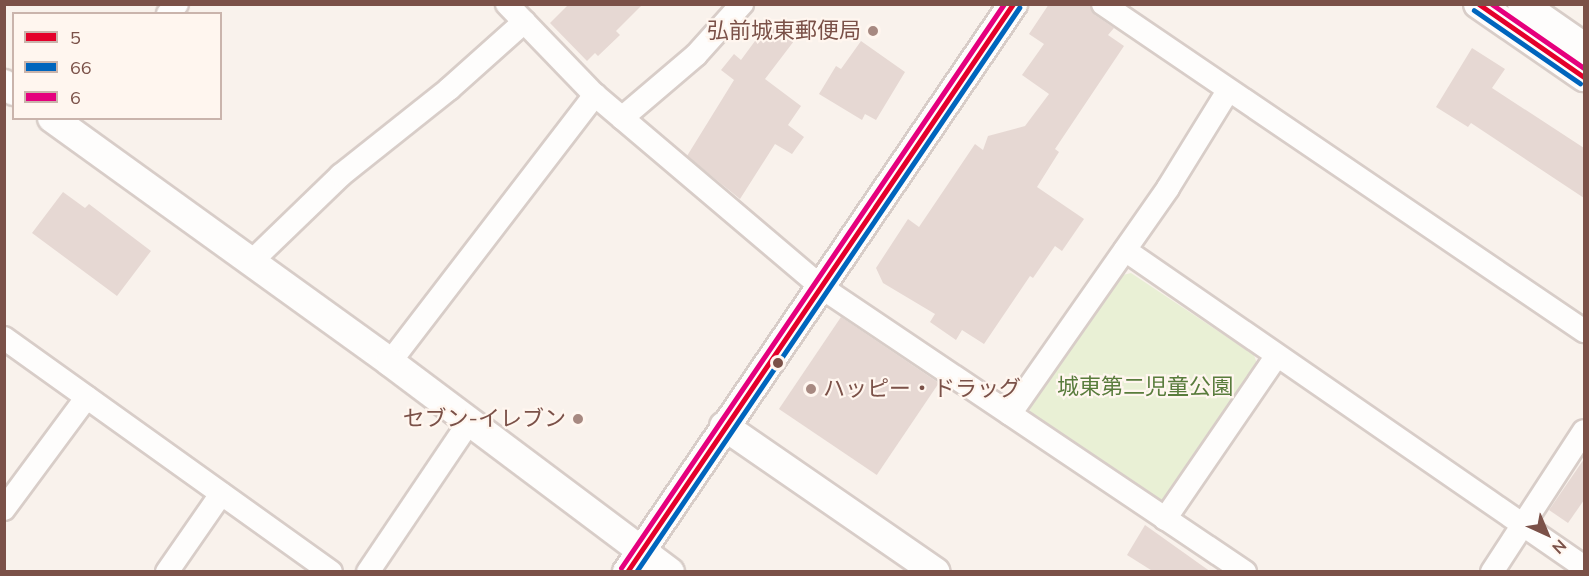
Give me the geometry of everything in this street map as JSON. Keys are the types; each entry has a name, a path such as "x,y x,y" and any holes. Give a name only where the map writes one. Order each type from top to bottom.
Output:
{"street":[{"path":"507,4 596,95 821,287 1245,572"},
{"path":"622,118 696,55 742,4"},
{"path":"635,560 1013,4"},
{"path":"1103,4 1584,331"},
{"path":"1478,4 1584,77"},
{"path":"1522,4 1584,47"},
{"path":"251,262 341,175 449,89 524,22"},
{"path":"1010,414 1125,250 1228,91"},
{"path":"390,362 596,95"},
{"path":"68,123 251,262 470,421 635,560 670,572"},
{"path":"1125,250 1276,357 1584,567"},
{"path":"4,338 331,572"},
{"path":"1165,519 1276,357"},
{"path":"4,509 87,398"},
{"path":"368,572 470,421"},
{"path":"724,426 936,572"},
{"path":"1492,572 1584,431"},
{"path":"167,572 220,494"}],"green space":[{"name":"城東第二児童公園","path":"1131,273 1254,355 1259,370 1171,497 1157,501 1030,412 1031,401 1119,276"}],"building":[{"path":"569,4 643,4 616,31 620,35 598,56 595,53 587,61 550,23"},
{"path":"1049,4 1090,4 1095,15 1114,28 1108,35 1124,46 1055,149 1059,152 1037,187 1084,219 1062,251 1055,246 1033,278 1030,276 984,344 962,330 956,340 930,322 935,314 883,283 876,268 908,219 919,227 975,144 983,150 988,136 1025,126 1049,94 1022,75 1044,44 1029,34"},
{"path":"769,22 794,41 765,79 801,106 788,125 804,137 792,154 775,144 740,199 687,156 734,80 721,70 734,54 741,60"},
{"path":"861,41 905,72 876,120 865,114 862,120 819,94 836,66 841,69"},
{"path":"1472,48 1505,69 1492,88 1584,148 1584,198 1471,123 1468,127 1436,107"},
{"path":"63,192 85,208 89,204 151,251 117,296 32,233"},
{"path":"841,317 939,383 877,475 779,409"},
{"path":"1584,459 1584,500 1568,523 1549,510"},
{"path":"1145,525 1211,572 1154,572 1127,555"}],"transit line":[{"name":"6","path":"621,568 1004,4"},
{"name":"5","path":"627,572 1013,4"},
{"name":"5","path":"1479,4 1584,77"},
{"name":"6","path":"1492,4 1584,68"},
{"name":"66","path":"636,572 1019,8"},
{"name":"66","path":"1474,10 1580,83"}],"place":[{"name":"弘前城東郵便局","path":"873,31"},
{"name":"ハッピー・ドラッグ","path":"811,389"},
{"name":"セブン-イレブン","path":"578,419"}]}
